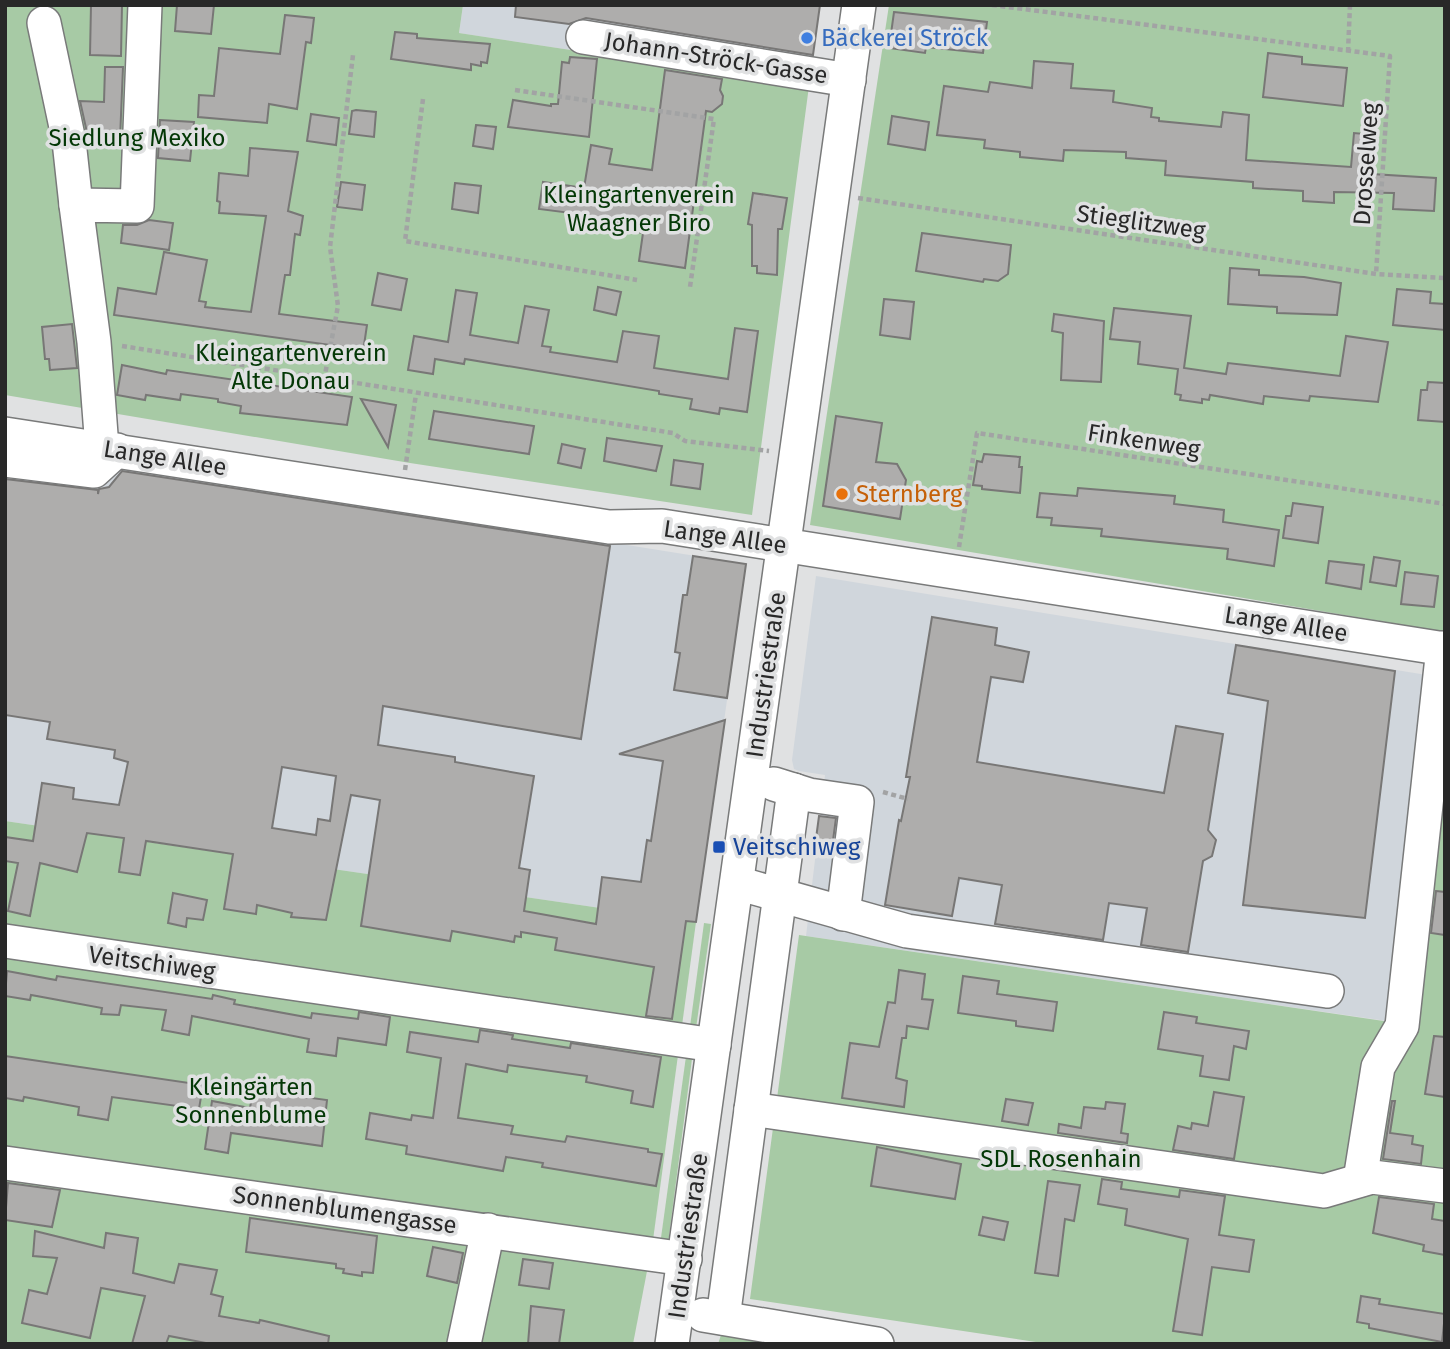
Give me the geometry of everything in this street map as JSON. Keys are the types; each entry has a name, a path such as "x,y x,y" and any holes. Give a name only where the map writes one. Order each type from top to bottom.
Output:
{"street":[{"path":"76,205 137,206 145,5"},
{"name":"Industriestraße","path":"675,1328 859,5"},
{"path":"5,460 94,471 109,449 69,141 44,23"},
{"name":"Johann-Ströck-Gasse","path":"583,37 849,80"},
{"name":"Lange Allee","path":"5,433 609,527 662,526 1444,649"},
{"path":"1360,1180 1378,1067 1402,1026 1444,649"},
{"path":"752,777 794,790 857,802 843,914"},
{"path":"723,1318 794,790"},
{"path":"737,883 906,931 1327,991"},
{"name":"Veitschiweg","path":"5,941 714,1045"},
{"path":"751,1109 1324,1192 1372,1177 1445,1186"},
{"name":"Sonnenblumengasse","path":"5,1163 685,1259"},
{"path":"464,1344 488,1230"},
{"path":"675,1328 723,1318 877,1344"}],"path":[{"path":"992,5 1348,51 1350,5"},
{"name":"Drosselweg","path":"1348,51 1390,56 1377,274"},
{"path":"324,380 338,306 330,247 353,55"},
{"path":"515,90 714,119 690,287"},
{"path":"423,99 405,241 637,280"},
{"name":"Stieglitzweg","path":"833,194 1377,274 1445,278"},
{"path":"94,342 673,433 685,441 764,452 796,450"},
{"path":"405,466 416,394"},
{"name":"Finkenweg","path":"954,572 977,433 1445,504"}],"shaded area":[{"path":"463,5 820,5 809,86 459,33"},
{"path":"5,446 746,564 696,922 5,821"},
{"path":"816,576 1433,676 1387,1021 806,936 825,775 794,769 792,760"}],"green space":[{"path":"5,5 463,5 459,33 809,86 752,515 410,463 5,395"},
{"path":"889,5 1445,5 1445,632 810,525"},
{"name":"SDL Rosenhain","path":"1445,754 1445,1344 1049,1344 750,1299 799,935 1404,1024"},
{"name":"Kleingärten Sonnenblume","path":"5,821 696,922 653,1240 633,1344 5,1344"},
{"path":"704,923 711,924 695,1035 689,1034"},
{"path":"687,1049 693,1051 668,1244 660,1245"},
{"path":"722,1332 802,1344 718,1344"}],"building":[{"path":"91,5 122,5 121,56 90,55"},
{"path":"177,5 214,5 211,34 175,31"},
{"path":"516,5 820,5 813,55 586,18 569,24 515,17"},
{"path":"894,12 987,22 983,53 926,47 925,53 889,48"},
{"path":"285,15 314,18 311,43 306,42 297,109 269,104 267,123 198,117 199,95 214,96 219,48 280,54"},
{"path":"395,32 417,34 417,38 490,44 487,63 481,62 481,66 471,64 471,70 391,59"},
{"path":"1268,53 1302,57 1302,64 1347,68 1343,106 1263,97"},
{"path":"570,57 597,59 589,137 508,127 513,100 551,106 558,104 562,62 569,63"},
{"path":"1034,61 1073,64 1071,88 1114,91 1113,102 1152,108 1151,117 1159,118 1159,121 1221,127 1223,112 1249,115 1246,160 1351,167 1354,133 1375,135 1372,174 1436,178 1434,211 1393,209 1394,193 1334,192 1334,203 1303,201 1303,191 1253,188 1253,182 1165,175 1166,161 1126,158 1126,152 1064,150 1063,161 1020,157 1020,152 984,148 985,140 937,135 944,86 988,92 990,82 1032,88"},
{"path":"105,67 123,67 120,139 88,137 80,101 104,102"},
{"path":"665,70 722,79 722,104 712,112 706,111 685,268 639,261 643,233 594,225 595,216 539,209 543,182 584,188 591,145 612,149 609,164 652,170"},
{"path":"352,111 376,112 374,137 349,134"},
{"path":"311,114 339,118 336,145 307,141"},
{"path":"892,116 929,122 925,150 888,144"},
{"path":"160,120 194,122 190,161 158,158"},
{"path":"476,125 496,127 493,149 473,146"},
{"path":"250,148 298,152 288,211 303,216 300,235 295,234 290,275 285,275 279,314 367,325 363,352 344,349 345,347 114,315 118,288 156,294 164,252 207,260 199,301 206,302 205,307 251,312 266,216 219,213 220,202 217,201 219,173 248,176"},
{"path":"341,182 365,185 362,210 337,207"},
{"path":"455,183 481,186 478,213 452,209"},
{"path":"753,193 787,198 782,229 778,229 777,275 757,273 757,266 752,266 752,225 748,224"},
{"path":"149,220 173,223 169,250 121,243 123,225 137,225"},
{"path":"922,233 1011,245 1008,274 998,281 984,279 983,282 916,271"},
{"path":"1230,268 1259,270 1259,275 1304,277 1341,283 1337,315 1277,313 1277,307 1228,304"},
{"path":"378,273 407,279 401,310 372,305"},
{"path":"598,287 621,292 616,315 594,310"},
{"path":"1397,289 1431,292 1430,303 1445,304 1445,330 1393,325"},
{"path":"456,290 477,293 470,335 518,343 525,306 549,310 542,346 551,347 550,352 617,362 623,331 659,336 654,368 728,379 735,328 758,331 747,412 720,408 719,414 690,409 692,399 659,394 659,391 465,359 464,364 435,359 433,374 408,370 414,336 448,342"},
{"path":"884,299 914,302 910,339 880,335"},
{"path":"1114,308 1191,316 1184,368 1226,374 1228,363 1340,376 1346,336 1388,342 1378,402 1310,396 1309,401 1264,396 1263,404 1210,395 1209,400 1202,399 1202,403 1180,400 1181,395 1175,394 1178,369 1138,364 1140,342 1110,339"},
{"path":"1054,314 1104,321 1101,382 1061,380 1063,333 1052,331"},
{"path":"72,324 77,368 50,370 49,359 45,359 42,327"},
{"path":"122,365 166,374 167,370 352,397 347,425 240,413 241,406 218,402 218,399 181,394 180,400 146,395 145,400 117,395"},
{"path":"1428,382 1445,383 1445,422 1418,420 1421,390 1427,390"},
{"path":"361,399 396,405 388,447"},
{"path":"434,411 534,426 529,454 429,439"},
{"path":"836,416 882,423 876,462 897,464 906,480 900,519 823,506"},
{"path":"607,438 662,446 656,471 604,461"},
{"path":"562,444 585,449 581,468 558,463"},
{"path":"984,454 1020,457 1020,493 982,489 982,486 973,485 977,461 982,462"},
{"path":"674,460 703,464 700,489 671,485"},
{"path":"122,471 610,546 581,739 383,706 378,745 455,757 455,762 534,776 519,868 530,870 524,911 596,924 602,877 641,882 647,840 651,841 663,761 619,754 725,720 696,922 686,921 672,1019 646,1016 654,967 555,950 557,938 521,932 521,937 515,936 514,942 452,931 450,941 361,926 380,800 351,795 326,920 291,917 292,913 257,905 256,914 224,909 233,854 146,841 140,875 119,872 124,838 87,833 77,872 40,863 30,916 8,911 18,863 5,861 5,837 33,841 42,783 74,788 73,799 119,805 128,762 114,758 115,750 47,739 50,722 5,715 5,479 98,490 98,494 99,489 109,487","holes":["282,767 336,776 330,821 318,819 316,835 272,828"]},
{"path":"1078,488 1175,496 1174,504 1224,510 1223,522 1279,530 1274,566 1227,559 1228,549 1101,536 1102,529 1051,525 1052,518 1037,517 1040,493 1077,496"},
{"path":"1293,503 1323,507 1318,543 1283,538 1286,516 1291,516"},
{"path":"693,556 746,564 727,698 674,690 680,653 675,652 683,595 687,595"},
{"path":"1374,557 1400,561 1396,586 1370,582"},
{"path":"1329,561 1364,565 1361,589 1326,583"},
{"path":"1405,572 1438,576 1434,607 1401,604"},
{"path":"932,617 997,628 995,645 1029,652 1023,682 991,677 977,762 1164,793 1176,726 1223,734 1208,830 1216,840 1212,856 1203,861 1188,952 1141,945 1147,908 1109,903 1103,940 995,924 1002,885 959,878 952,916 885,905 899,820 901,821 910,777 906,777"},
{"path":"1236,645 1395,671 1365,918 1243,905 1268,701 1228,693"},
{"path":"819,816 836,818 832,848 815,846"},
{"path":"1436,891 1445,892 1445,935 1431,933"},
{"path":"173,893 207,900 203,920 187,918 186,927 168,923"},
{"path":"899,970 925,974 922,999 933,1000 928,1029 907,1026 906,1038 902,1038 896,1078 907,1081 904,1107 842,1098 850,1043 879,1047 888,1002 895,1003"},
{"path":"7,971 56,980 57,976 212,999 213,995 235,1000 234,1004 311,1018 312,1013 358,1019 359,1012 390,1017 386,1045 338,1038 336,1056 307,1052 309,1039 192,1016 189,1035 162,1030 166,1010 121,1005 119,1015 101,1014 102,1008 31,995 30,1000 5,996"},
{"path":"963,976 999,981 997,994 1057,1002 1053,1031 1016,1026 1016,1021 958,1013"},
{"path":"1164,1012 1197,1017 1196,1023 1249,1031 1246,1049 1234,1046 1229,1080 1200,1076 1203,1056 1158,1049"},
{"path":"480,1030 513,1035 512,1039 570,1048 571,1043 661,1057 653,1107 631,1103 633,1091 586,1082 587,1076 508,1065 507,1072 466,1064 458,1118 513,1126 511,1134 565,1142 567,1136 648,1149 648,1152 662,1154 656,1186 542,1167 543,1163 506,1157 503,1171 406,1154 407,1146 366,1139 370,1113 411,1120 412,1115 433,1118 441,1058 407,1052 410,1032 478,1042"},
{"path":"1434,1036 1445,1037 1445,1097 1425,1094"},
{"path":"5,1056 203,1085 199,1109 112,1097 108,1120 78,1115 79,1107 24,1097 23,1101 5,1098"},
{"path":"253,1090 327,1100 322,1146 231,1133 228,1153 205,1149 212,1101 250,1108"},
{"path":"1214,1092 1244,1097 1234,1159 1173,1150 1178,1126 1191,1129 1192,1123 1208,1126"},
{"path":"1006,1099 1033,1103 1028,1125 1002,1121"},
{"path":"1392,1101 1395,1101 1390,1133 1413,1136 1412,1144 1423,1146 1421,1164 1383,1159"},
{"path":"1106,1102 1125,1104 1121,1133 1128,1134 1127,1143 1058,1133 1059,1124 1081,1128 1084,1107 1105,1109"},
{"path":"877,1147 961,1164 955,1199 871,1186"},
{"path":"1102,1179 1122,1182 1121,1189 1179,1197 1180,1190 1225,1196 1219,1235 1254,1240 1249,1272 1212,1267 1202,1335 1173,1331 1188,1239 1125,1225 1127,1209 1098,1204"},
{"path":"1048,1181 1080,1185 1074,1221 1065,1219 1058,1276 1035,1273"},
{"path":"8,1183 60,1190 52,1227 5,1220"},
{"path":"1379,1197 1434,1204 1432,1219 1445,1221 1445,1255 1423,1251 1424,1245 1373,1233"},
{"path":"983,1217 1008,1222 1004,1240 979,1235"},
{"path":"250,1218 377,1236 373,1273 362,1272 362,1276 343,1273 344,1269 336,1268 336,1264 246,1252"},
{"path":"35,1231 104,1248 106,1233 138,1238 133,1273 174,1283 179,1264 217,1270 211,1294 223,1297 219,1316 259,1323 260,1320 329,1336 328,1344 211,1344 169,1336 166,1344 132,1344 145,1296 101,1288 90,1338 22,1323 29,1290 47,1294 57,1258 33,1256"},
{"path":"433,1247 463,1253 457,1283 427,1276"},
{"path":"523,1259 553,1263 549,1289 519,1285"},
{"path":"1361,1296 1380,1299 1379,1304 1445,1314 1442,1342 1369,1328 1369,1324 1357,1322"},
{"path":"531,1306 564,1310 559,1344 528,1344"}],"place":[{"name":"Bäckerei Ströck","path":"807,38"},
{"name":"Sternberg","path":"842,494"},
{"name":"Veitschiweg","path":"719,847"}],"park label":[{"name":"Siedlung Mexiko","path":"137,138"},
{"name":"Kleingartenverein Waagner Biro","path":"639,209"},
{"name":"Kleingartenverein Alte Donau","path":"291,367"}]}
